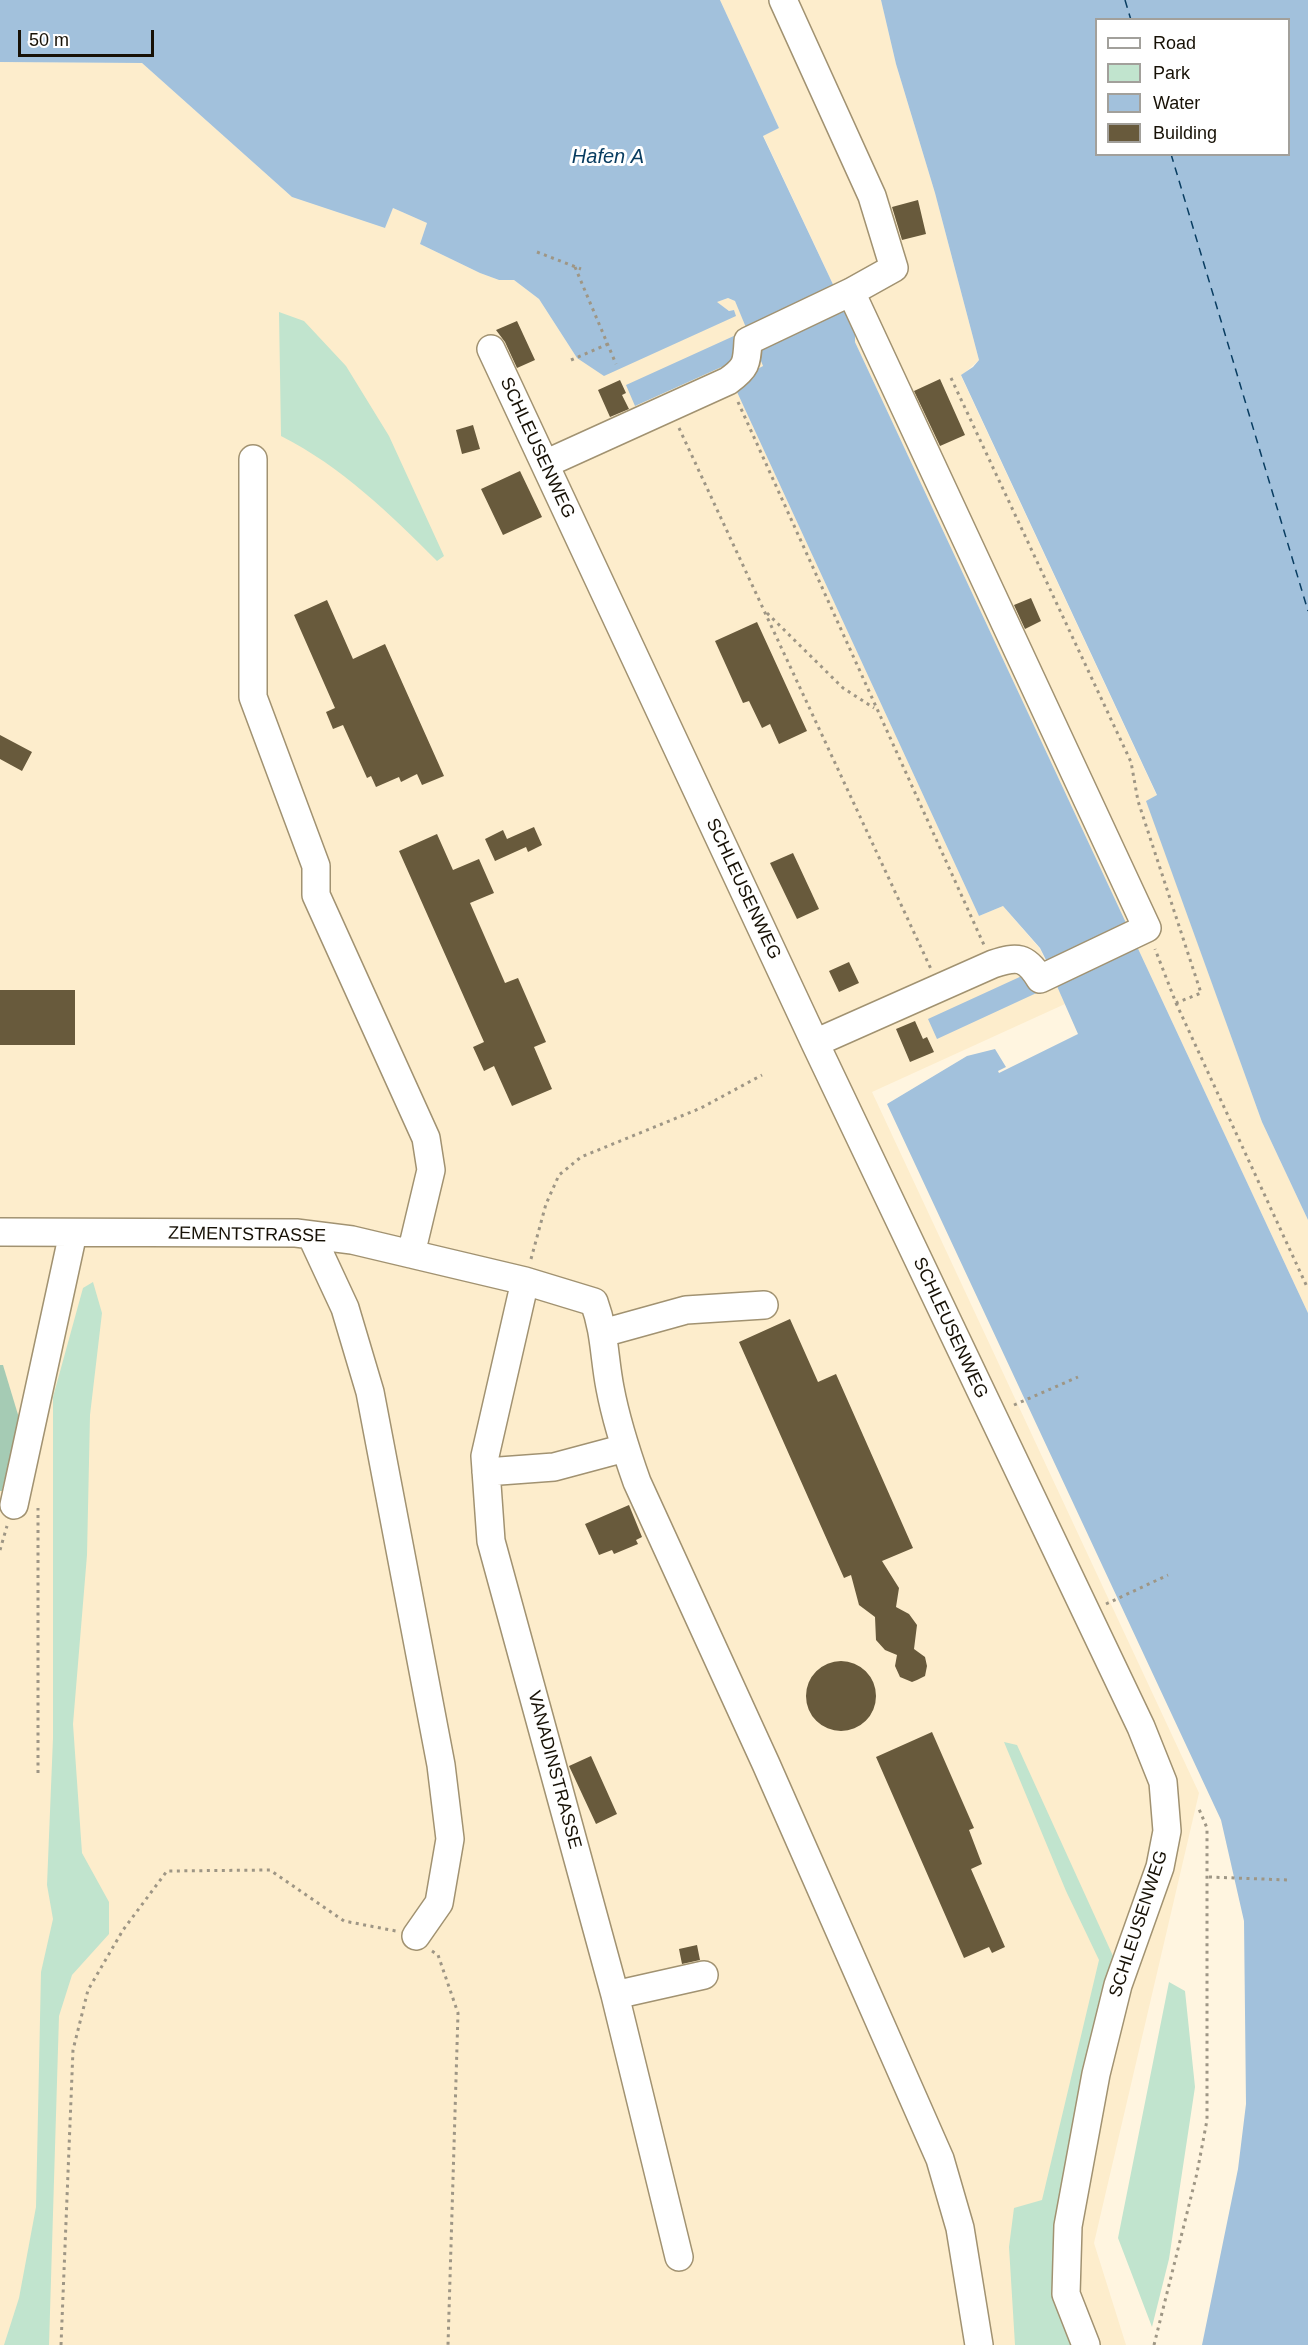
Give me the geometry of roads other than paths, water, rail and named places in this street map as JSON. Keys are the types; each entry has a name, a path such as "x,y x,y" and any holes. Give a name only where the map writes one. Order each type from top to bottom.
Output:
{"street":[{"path":"545,464 728,381 743,370 748,341 851,292 894,268 869,189 783,0"},
{"path":"815,1044 1012,957 1025,961 1040,979 1140,932 851,292"},
{"name":"SCHLEUSENWEG","path":"491,349 815,1044 1141,1728 1163,1782 1167,1832 1160,1867 1118,1985 1096,2074 1068,2226 1066,2294 1086,2345"},
{"path":"253,459 253,697 316,866 316,895 426,1138 431,1170 411,1254"},
{"name":"ZEMENTSTRASSE","path":"0,1232 296,1233 352,1240 525,1281 594,1302 603,1333"},
{"path":"26,1501 73,1233"},
{"path":"311,1235 345,1308 370,1392 441,1766 450,1839 439,1903 416,1936"},
{"name":"VANADINSTRASSE","path":"525,1281 485,1456 491,1541 615,1995 679,2257"},
{"path":"764,1305 686,1310 603,1333 610,1388 625,1448 637,1482 766,1764 940,2159 960,2228 979,2345"},
{"path":"486,1472 554,1467 625,1448"},
{"path":"615,1995 704,1975"}],"water":[{"name":"Hafen A","path":"0,0 720,0 779,128 763,136 855,331 855,342 1308,1313 1308,2345 1202,2345 1238,2169 1246,2104 1244,1921 1221,1820 887,1104 967,1056 995,1049 1006,1067 998,1071 999,1073 1078,1034 1056,984 937,1039 928,1019 1048,964 1040,948 1003,906 979,916 737,392 748,374 763,366 757,351 635,406 626,385 747,330 735,301 728,298 717,302 729,311 734,310 736,316 604,376 577,358 539,299 514,280 499,280 480,273 420,244 427,223 393,208 385,228 292,197 142,63 0,62"},
{"path":"881,0 1308,0 1308,1220 1262,1122 1146,801 1157,795 961,375 979,360 935,193 896,64"}]}
